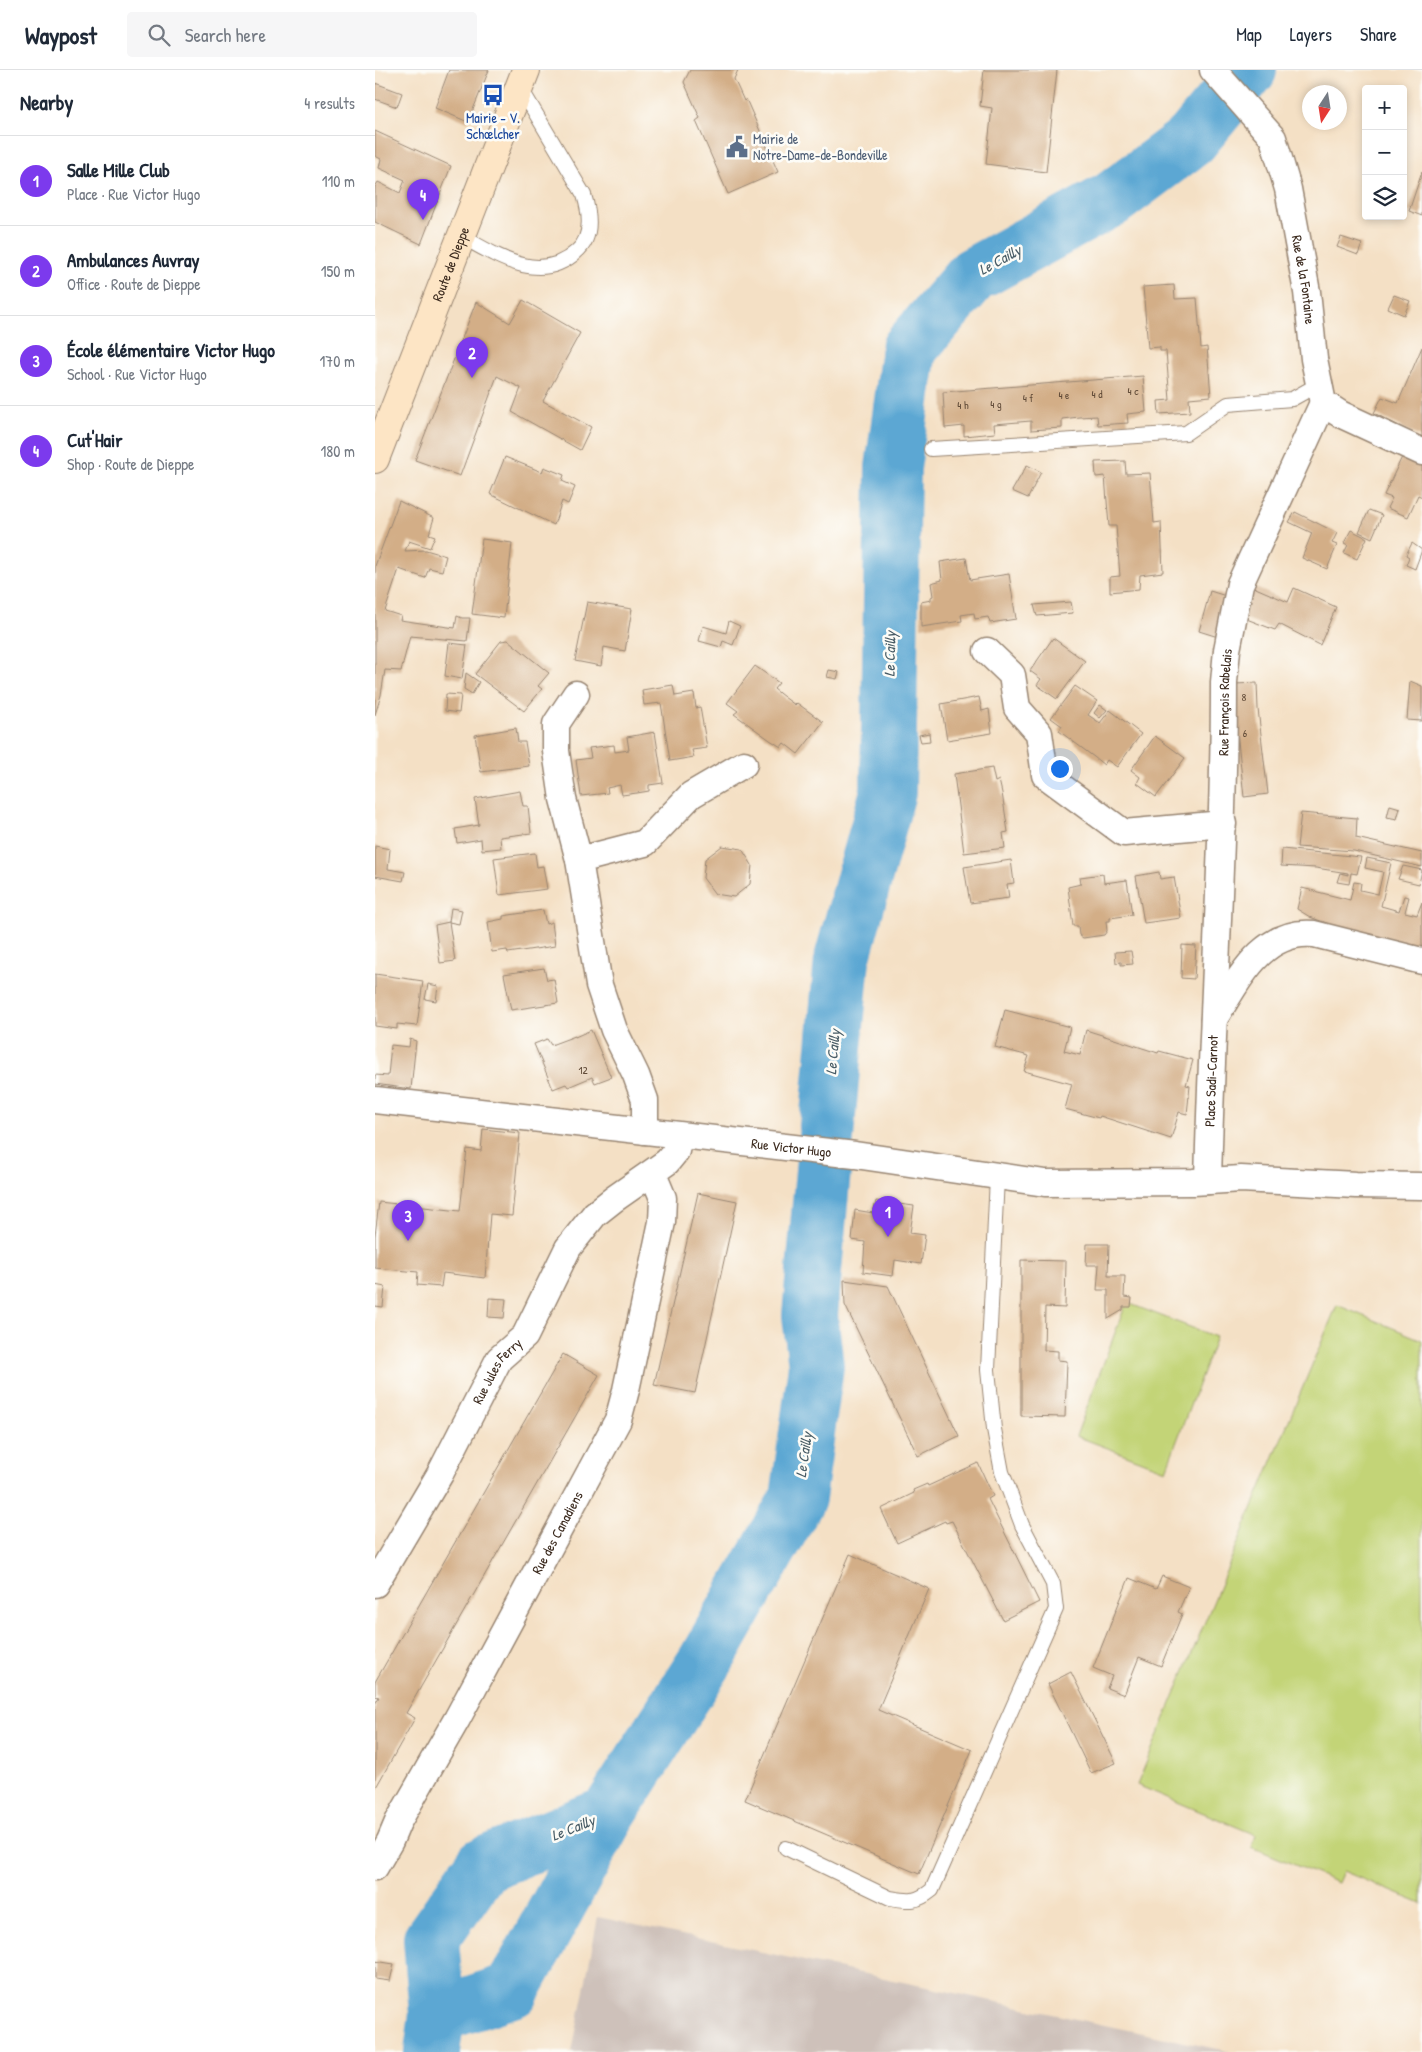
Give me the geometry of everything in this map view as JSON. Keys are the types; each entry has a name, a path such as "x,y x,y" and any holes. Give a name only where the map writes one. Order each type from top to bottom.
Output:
{"main road":[{"name":"Route de Dieppe","path":"378,443 523,78"}],"street":[{"name":"Rue de la Fontaine","path":"1213,70 1273,138 1288,189 1307,292 1314,359 1321,394"},
{"path":"1321,394 1340,414 1422,452"},
{"name":"Rue François Rabelais","path":"1213,1022 1223,824 1224,682 1227,650 1240,584 1321,394"},
{"path":"987,651 1012,675 1017,708 1039,733 1045,775 1116,828 1123,833 1223,824"},
{"path":"576,694 556,724 556,751 563,800 579,860 599,985 614,1030 636,1075 645,1100 645,1130"},
{"path":"579,860 645,843 691,796 744,764"},
{"name":"Place Sadi-Carnot","path":"1208,1181 1213,1022 1242,975 1259,952 1273,942 1305,933 1422,961"},
{"name":"Rue Victor Hugo","path":"375,1100 645,1130 788,1149 855,1155 1045,1183 1208,1181"},
{"name":"Rue Jules Ferry","path":"375,1584 440,1474 499,1360 525,1336 568,1248 595,1214 613,1198 653,1174 667,1162 676,1151 679,1136"},
{"name":"Rue des Canadiens","path":"375,1867 618,1420 662,1222 663,1198 653,1174"},
{"path":"1208,1181 1241,1179 1356,1185 1422,1186"}],"lane":[{"path":"461,236 523,265 543,268 567,261 580,249 588,232 589,214 584,195 523,78"},
{"path":"931,449 1185,433 1228,404 1292,399 1321,394"},
{"path":"786,1848 890,1898 909,1901 921,1899 932,1890 1056,1609 1053,1584 1022,1525 1002,1472 994,1429 988,1370 997,1177"}],"shaded area":[{"path":"598,1917 1231,2052 572,2052"}],"green space":[{"path":"1125,1302 1216,1337 1166,1470 1076,1436"},
{"path":"1337,1305 1422,1340 1422,1904 1343,1871 1338,1883 1252,1847 1256,1835 1137,1785"}],"building":[{"path":"449,70 489,70 468,122 435,108"},
{"name":"Mairie de Notre-Dame-de-Bondeville","path":"690,70 738,70 734,79 744,101 746,99 778,172 728,194 696,121 700,118 684,82"},
{"path":"984,70 1057,70 1046,172 986,164 992,108 980,106"},
{"path":"375,83 402,93 397,107 375,99"},
{"path":"375,131 451,166 421,244 375,222 375,187 378,182 400,193 405,180 379,168 381,159 375,156"},
{"path":"1422,172 1422,216 1409,211"},
{"path":"1341,237 1362,244 1358,255 1337,247"},
{"path":"1174,285 1175,299 1197,298 1201,348 1207,347 1211,396 1189,398 1190,412 1159,414 1158,401 1170,400 1166,351 1160,351 1160,347 1148,348 1143,287"},
{"path":"1394,295 1410,301 1404,315 1388,308"},
{"path":"523,300 580,333 543,401 591,427 580,450 512,412 521,388 497,376 460,476 415,460 476,302 510,323"},
{"path":"1422,347 1422,438 1374,413 1382,397 1398,403"},
{"path":"1143,376 1146,412 1127,414 1128,423 1098,425 1097,416 1079,417 1062,419 1062,428 1031,430 1031,421 994,424 995,433 964,436 964,426 945,428 943,392"},
{"path":"505,457 542,472 544,467 564,475 562,481 575,487 568,504 562,501 554,525 490,494"},
{"path":"1402,457 1422,466 1422,497 1418,495 1408,517 1387,508 1392,498 1384,495"},
{"path":"1125,461 1126,474 1150,473 1154,523 1161,522 1163,572 1140,575 1139,589 1110,592 1110,577 1120,576 1116,526 1109,526 1105,476 1096,477 1095,462"},
{"path":"1027,465 1041,472 1028,498 1012,491"},
{"path":"399,501 434,518 429,534 435,536 430,548 409,541 405,551 426,550 446,556 442,571 429,568 425,578 399,569 385,611 401,616 400,620 455,628 457,616 470,618 467,641 410,636 401,671 385,670 381,695 375,715 375,566"},
{"path":"1369,510 1382,515 1372,538 1359,532"},
{"path":"1295,512 1337,533 1332,543 1337,545 1327,569 1302,558 1312,533 1289,522"},
{"path":"1351,530 1367,538 1357,559 1344,553 1348,545 1344,543"},
{"path":"482,539 512,543 504,618 472,614"},
{"path":"1412,543 1422,550 1415,569 1406,565 1409,557 1406,555"},
{"path":"966,558 970,580 1009,574 1016,619 990,623 988,617 975,619 974,613 961,615 962,621 921,627 921,602 931,600 933,596 931,583 942,580 940,562"},
{"path":"1251,586 1288,602 1294,588 1336,607 1320,645 1279,624 1275,630 1244,618"},
{"path":"1210,591 1229,597 1218,637 1199,631"},
{"path":"587,602 632,609 625,651 604,647 601,666 575,661"},
{"path":"1071,602 1073,613 1037,616 1034,605"},
{"path":"729,621 740,626 733,645 723,641 721,647 699,641 703,626 726,633"},
{"path":"1053,638 1085,661 1057,699 1037,685 1041,679 1030,671"},
{"path":"508,640 549,673 538,686 542,689 524,711 475,674 501,641"},
{"path":"449,643 467,645 462,679 445,676"},
{"path":"755,666 779,683 774,689 795,705 797,703 823,722 798,754 784,743 781,747 770,740 734,714 738,711 727,703"},
{"path":"829,670 839,672 837,679 827,677"},
{"path":"466,673 479,682 472,694 464,689"},
{"path":"1410,681 1422,686 1422,721 1407,720"},
{"path":"1257,683 1258,709 1268,794 1244,797 1235,712 1235,684"},
{"path":"673,685 675,696 694,693 696,708 700,707 707,748 692,750 694,757 670,761 661,703 644,705 642,690"},
{"path":"1075,686 1097,701 1088,715 1100,723 1110,710 1141,734 1117,767 1107,760 1104,765 1059,731 1062,726 1051,718"},
{"path":"446,694 461,695 459,713 445,711"},
{"path":"979,697 982,711 989,709 992,733 947,740 941,704"},
{"path":"1100,705 1107,710 1100,718 1094,713"},
{"path":"516,728 518,742 525,742 529,766 481,772 475,735"},
{"path":"655,732 663,783 649,785 649,791 637,793 622,795 620,785 607,788 608,793 581,796 576,760 591,758 589,748 614,745 615,752 629,750 627,737"},
{"path":"929,733 930,741 921,742 919,735"},
{"path":"1155,736 1185,758 1156,797 1137,783 1140,777 1131,770"},
{"path":"992,768 995,782 999,780 1002,793 1008,832 1003,833 1005,848 964,853 954,774"},
{"path":"520,791 523,806 528,806 531,833 500,837 501,848 482,850 481,839 457,843 455,829 479,825 475,799"},
{"path":"1390,805 1400,808 1397,819 1387,817"},
{"path":"1301,813 1357,818 1356,838 1422,853 1422,867 1354,851 1297,847"},
{"path":"375,846 390,849 388,869 405,872 403,881 375,876"},
{"path":"722,846 742,849 752,865 750,884 734,897 715,894 703,878 705,859"},
{"path":"1282,849 1361,857 1357,874 1351,873 1349,884 1337,882 1340,873 1348,875 1348,873 1316,868 1281,866"},
{"path":"535,853 537,867 543,866 547,889 499,895 494,858"},
{"path":"1367,858 1391,863 1381,906 1399,911 1404,896 1409,897 1405,912 1417,915 1422,902 1422,950 1334,926 1310,917 1297,909 1302,888 1350,900 1354,882 1361,883 1360,890 1378,894 1383,872 1365,868"},
{"path":"1011,860 1014,883 1007,884 1009,898 970,903 964,867"},
{"path":"1403,866 1422,870 1419,884 1398,879"},
{"path":"1159,872 1160,879 1174,877 1181,918 1144,923 1136,876"},
{"path":"1103,874 1104,883 1127,880 1132,915 1110,918 1110,921 1106,921 1107,931 1104,935 1083,938 1079,935 1078,926 1073,926 1068,887 1081,884 1080,877"},
{"path":"451,908 462,910 459,924 449,922"},
{"path":"543,910 546,924 552,922 555,946 508,953 507,950 492,952 488,922 503,919 503,916"},
{"path":"449,922 455,961 440,963 435,925"},
{"path":"1182,945 1196,946 1194,979 1181,978"},
{"path":"1131,951 1133,964 1121,965 1121,962 1116,963 1115,952"},
{"path":"544,968 547,980 554,979 558,1003 511,1010 504,974"},
{"path":"375,974 423,981 417,1026 397,1024 397,1029 375,1026"},
{"path":"428,984 438,986 436,1001 425,999"},
{"path":"1005,1010 1070,1027 1064,1051 1080,1055 1086,1030 1158,1053 1159,1051 1193,1060 1186,1085 1190,1086 1187,1114 1179,1112 1171,1139 1100,1116 1099,1118 1065,1109 1072,1084 1024,1071 1029,1056 995,1047"},
{"path":"591,1030 611,1077 595,1083 592,1077 568,1087 566,1084 553,1089 534,1044 547,1039 551,1045"},
{"path":"410,1039 416,1041 411,1089 375,1084 375,1075 388,1076 391,1045 409,1047"},
{"path":"483,1129 520,1133 512,1216 490,1214 485,1278 443,1273 441,1287 417,1285 418,1272 375,1268 375,1236 379,1202 460,1211 467,1149 481,1151"},
{"path":"698,1193 737,1201 695,1393 654,1385"},
{"path":"876,1201 914,1206 910,1233 925,1235 921,1264 895,1260 893,1276 863,1272 865,1242 852,1240 855,1210 873,1213"},
{"path":"1087,1244 1109,1244 1108,1276 1125,1276 1124,1297 1132,1298 1131,1307 1123,1307 1123,1310 1108,1319 1108,1290 1097,1290 1099,1265 1086,1265"},
{"path":"1021,1260 1066,1261 1065,1308 1045,1307 1044,1350 1058,1351 1058,1360 1067,1361 1065,1417 1021,1416"},
{"path":"844,1280 888,1286 959,1436 918,1456 845,1305"},
{"path":"375,1285 385,1287 383,1307 375,1306"},
{"path":"489,1298 506,1299 504,1318 488,1317"},
{"path":"563,1354 599,1375 406,1713 415,1718 375,1789 375,1704 379,1697 375,1696 375,1682"},
{"path":"978,1463 993,1496 988,1499 1039,1602 1003,1620 952,1521 946,1523 945,1521 897,1543 881,1509 914,1493 913,1490 927,1484 928,1486"},
{"path":"850,1554 929,1589 878,1710 972,1750 919,1874 745,1800"},
{"path":"1162,1576 1189,1587 1178,1612 1182,1614 1161,1666 1139,1657 1124,1695 1107,1688 1112,1676 1093,1668 1129,1578 1156,1589"},
{"path":"1071,1672 1116,1763 1091,1773 1048,1684"},
{"path":"375,1961 394,1964 390,1981 375,1979"}],"waterway":[{"name":"Le Cailly","path":"432,2052 437,2015 431,1939 483,1865 608,1814 705,1662 798,1498 816,1366 810,1315 842,959 888,792 893,468 909,349 973,275 1112,199 1191,140 1249,70"},
{"path":"437,2015 512,1990 608,1814"}],"place":[{"name":"Mairie - V. Schœlcher","path":"493,95"},
{"name":"Mairie de Notre-Dame-de-Bondeville","path":"737,147"},
{"name":"Cut'Hair","path":"423,220"},
{"name":"Ambulances Auvray","path":"472,378"},
{"name":"Salle Mille Club","path":"888,1237"},
{"name":"École élémentaire Victor Hugo","path":"408,1241"}]}
